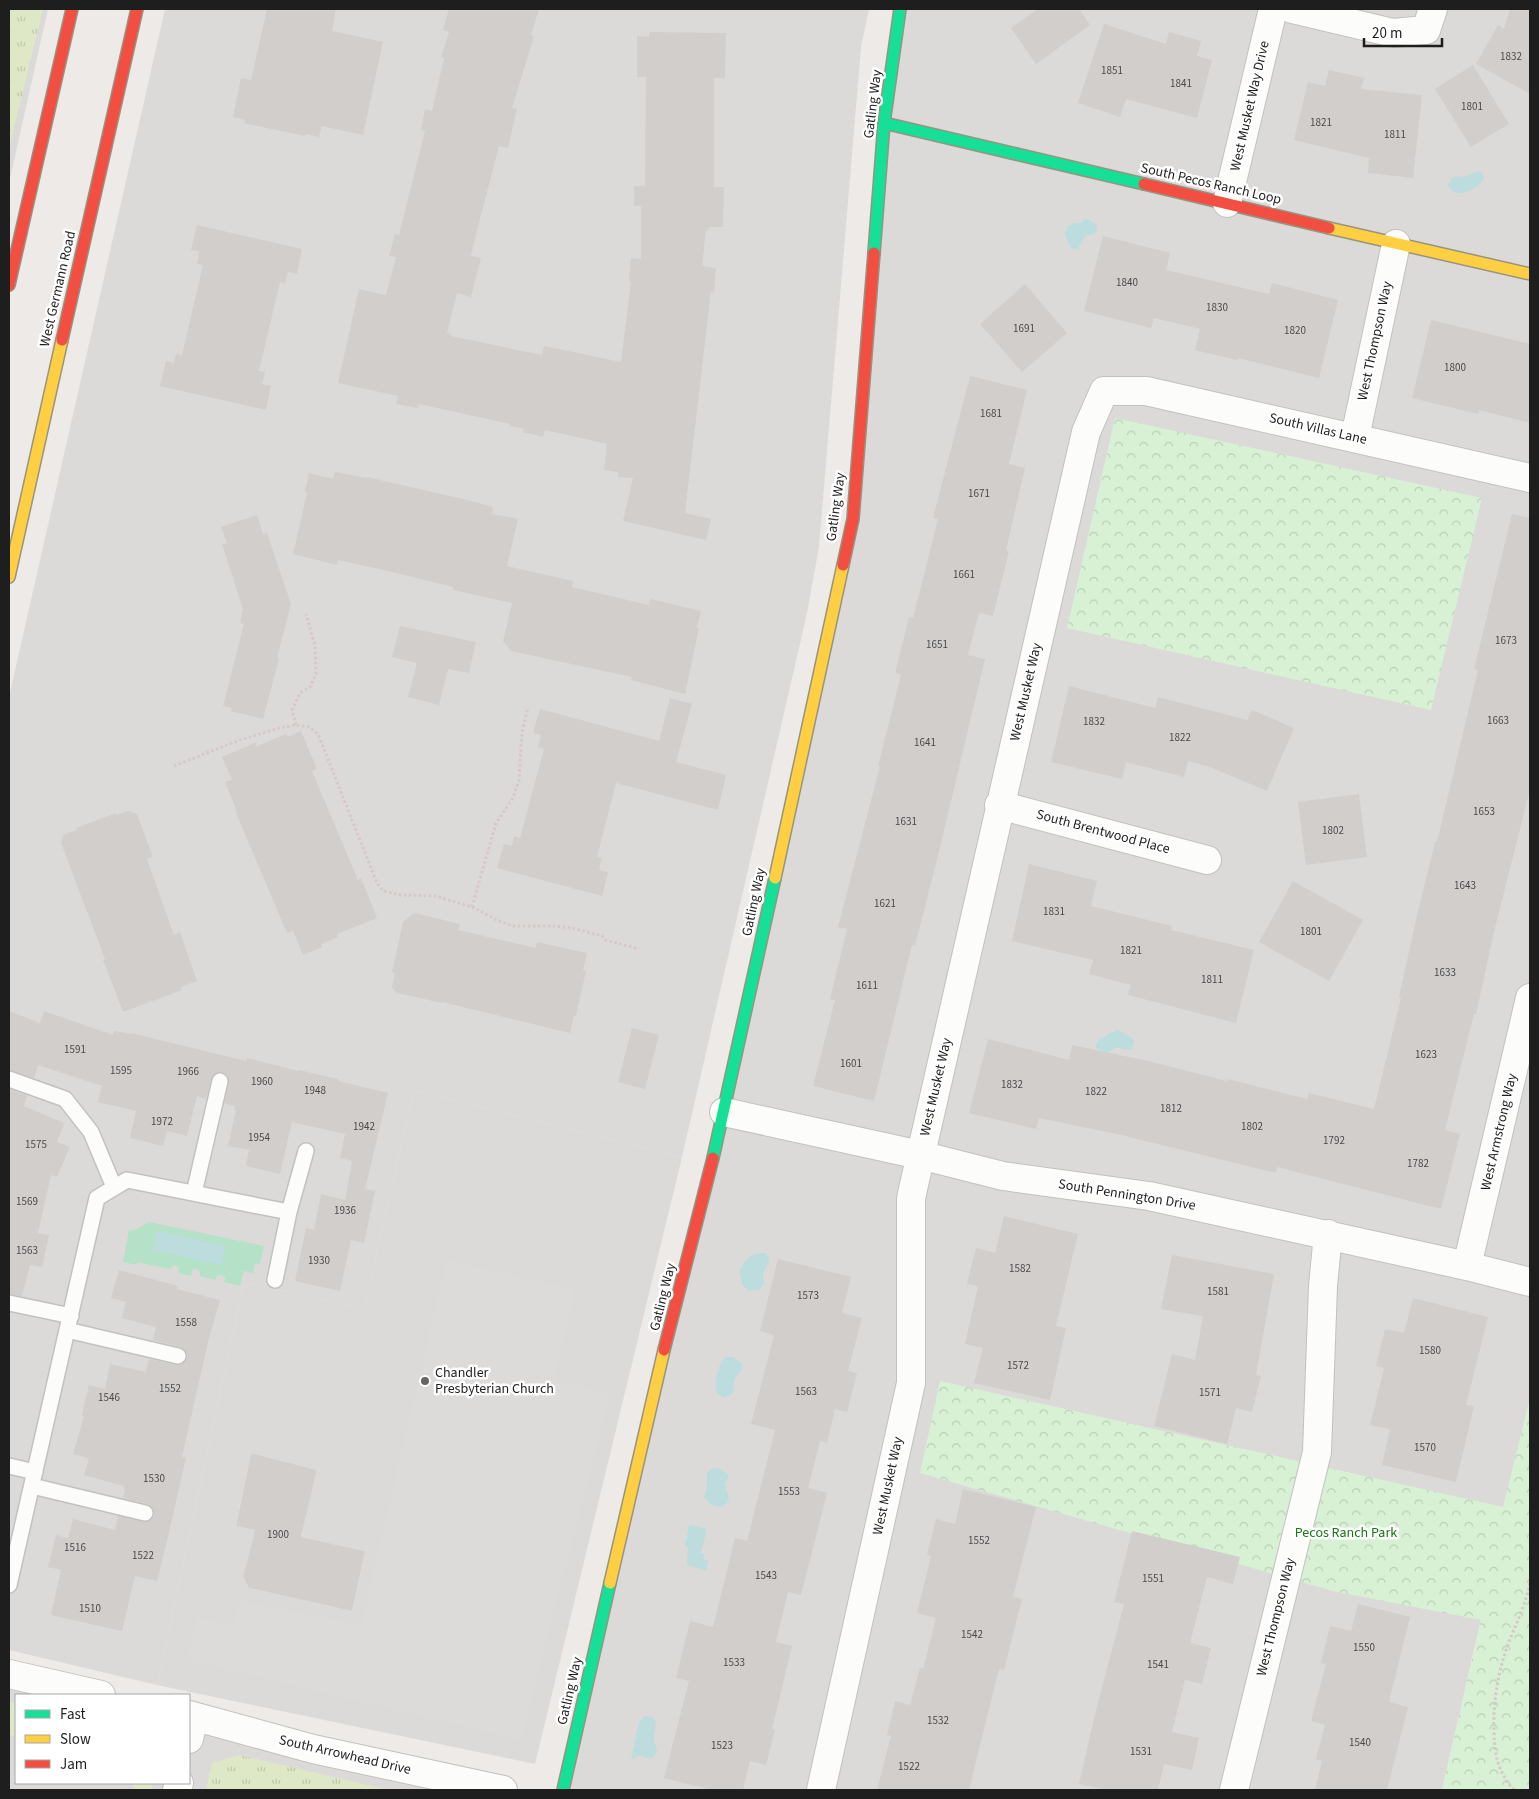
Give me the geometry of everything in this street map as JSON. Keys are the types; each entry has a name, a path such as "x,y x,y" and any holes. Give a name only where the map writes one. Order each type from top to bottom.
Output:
{"street":[{"path":"9,286 72,9"},
{"name":"West Germann Road","path":"10,564 137,9"},
{"name":"Gatling Way","path":"563,1790 648,1415 724,1112 853,519 884,123 900,9"},
{"name":"West Musket Way Drive","path":"1227,203 1273,9"},
{"path":"1292,9 1393,33 1429,20"},
{"name":"South Pecos Ranch Loop","path":"884,123 1530,274"},
{"name":"West Thompson Way","path":"1355,437 1396,244"},
{"name":"South Villas Lane","path":"1104,391 1146,391 1530,478"},
{"name":"West Musket Way","path":"821,1790 911,1383 911,1199 999,805 1086,432 1104,391"},
{"name":"South Brentwood Place","path":"999,805 1207,860"},
{"name":"West Armstrong Way","path":"1467,1266 1530,998"},
{"name":"South Pennington Drive","path":"724,1112 920,1155 1003,1176 1149,1196 1328,1234 1530,1282"},
{"name":"West Thompson Way","path":"1234,1790 1317,1452 1323,1286 1328,1234"},
{"path":"9,1674 97,1694"},
{"name":"South Arrowhead Drive","path":"190,1724 503,1790"}],"lane":[{"path":"9,1079 65,1098 91,1132 114,1188"},
{"path":"194,1193 220,1081"},
{"path":"275,1280 289,1212 306,1151"},
{"path":"9,1585 97,1198 127,1180 289,1212"},
{"path":"9,1303 178,1356"},
{"path":"9,1466 33,1479 145,1513"}],"path":[{"path":"296,725 292,710 300,693 310,687 316,674 315,646 306,614"},
{"path":"472,907 496,823 513,798 519,780 522,733 528,707"},
{"path":"174,766 237,741 279,728 296,725 309,727 318,734 377,883 383,891 401,895 436,896 472,907 513,926 572,928 602,936 605,940 639,949"},
{"path":"1514,1790 1502,1776 1496,1751 1494,1699 1500,1669 1530,1583"}],"shaded area":[{"path":"9,9 48,9 9,183"},
{"path":"165,9 869,9 861,47 819,547 807,613 682,1157 414,1090 364,1309 244,1282 157,1685 9,1650 9,697"},
{"path":"900,9 1530,9 1530,1405 1442,1790 568,1790 853,519"},
{"name":"Chandler Presbyterian Church","path":"414,1090 682,1157 535,1764 157,1685 244,1282 364,1309","holes":["251,1453 317,1470 301,1537 365,1551 352,1611 249,1588 243,1577 255,1530 236,1525"]},
{"path":"447,1260 575,1290 554,1380 610,1393 521,1740 187,1660 197,1617 233,1627 240,1601 361,1625"},
{"path":"9,1674 97,1694 15,1694 15,1784 190,1784 190,1715 503,1790 9,1790"}],"green space":[{"path":"9,9 43,9 9,148"},
{"path":"1115,418 1482,498 1431,710 1067,628"},
{"path":"149,1222 264,1246 260,1264 255,1263 253,1273 244,1271 240,1286 224,1282 225,1276 218,1275 215,1280 200,1276 199,1270 193,1269 191,1276 178,1273 179,1267 174,1265 170,1269 137,1262 137,1265 123,1262 129,1230 135,1230"},
{"name":"Pecos Ranch Park","path":"940,1381 1503,1507 1530,1398 1530,1790 1442,1790 1481,1620 1333,1591 920,1473"},
{"path":"9,1702 15,1704 15,1737 9,1735"},
{"path":"239,1755 389,1790 206,1790 212,1763"},
{"path":"135,1784 153,1784 151,1790 133,1790"}],"water":[{"path":"1478,171 1482,173 1484,178 1477,187 1471,190 1460,193 1455,192 1448,184 1453,177 1467,176"},
{"path":"1084,219 1093,222 1097,231 1085,236 1076,249 1071,248 1065,235 1067,227 1075,223 1081,223"},
{"path":"1117,1030 1133,1038 1134,1044 1131,1049 1125,1050 1116,1047 1107,1053 1097,1049 1098,1040"},
{"path":"157,1231 226,1246 222,1265 153,1250"},
{"path":"761,1253 766,1253 769,1260 763,1273 764,1284 759,1290 749,1291 742,1285 741,1268 747,1259"},
{"path":"725,1357 733,1357 741,1363 742,1369 735,1378 733,1393 730,1396 723,1397 717,1393 716,1384 717,1374"},
{"path":"714,1468 720,1469 729,1475 725,1484 729,1499 721,1507 712,1505 704,1497 707,1486 707,1473"},
{"path":"689,1525 707,1529 701,1553 704,1554 703,1559 708,1560 706,1570 687,1565 688,1547 685,1546"},
{"path":"644,1716 653,1717 655,1720 654,1741 657,1752 650,1758 639,1756 631,1759 639,1722"}],"building":[{"path":"267,9 336,9 332,31 383,42 363,135 322,126 319,137 306,134 305,136 244,123 245,120 233,117 241,78 251,80"},
{"path":"449,9 539,9 531,35 534,36 512,108 517,109 508,148 499,146 475,238 471,256 481,258 471,297 457,293 447,333 452,334 451,336 542,355 544,346 621,362 631,281 629,281 631,258 641,259 641,206 634,206 634,186 645,186 646,77 637,77 637,36 649,37 649,32 726,33 725,78 714,78 714,187 724,187 723,227 709,227 709,230 706,230 702,266 716,268 714,292 711,291 685,513 711,519 706,540 623,521 633,478 618,477 618,472 604,470 607,444 545,430 543,437 523,432 524,429 510,426 510,424 419,404 418,408 396,404 398,396 338,383 359,289 386,295 396,257 389,256 395,234 399,235 425,131 421,130 425,109 432,111 444,58 441,57 449,32 443,30"},
{"path":"1038,9 1079,9 1090,25 1036,64 1011,28"},
{"path":"1510,9 1530,9 1530,94 1476,64 1498,25 1504,29"},
{"path":"1104,24 1166,44 1169,32 1201,41 1197,56 1212,60 1197,118 1126,99 1120,117 1078,103"},
{"path":"1473,65 1509,124 1471,147 1435,89"},
{"path":"1329,70 1364,78 1361,89 1422,95 1413,178 1368,173 1369,158 1294,140 1308,82 1325,86"},
{"path":"197,225 302,249 297,274 288,272 285,283 280,282 259,371 265,372 262,384 271,386 266,410 160,386 166,361 174,363 176,354 182,355 203,265 197,264 199,251 191,250"},
{"path":"1103,236 1170,253 1166,270 1269,294 1272,283 1338,300 1319,378 1238,358 1237,360 1195,350 1200,329 1154,318 1151,328 1084,311"},
{"path":"1025,284 1067,333 1022,372 980,324"},
{"path":"1431,320 1530,344 1530,423 1479,410 1478,414 1412,398"},
{"path":"970,376 1027,390 1009,464 1025,468 1006,550 1009,551 993,616 979,613 968,655 985,659 936,864 915,946 912,945 874,1101 813,1086 835,1000 830,999 847,929 838,927 880,766 878,766 901,675 895,673 909,617 913,618 938,519 933,518"},
{"path":"335,472 367,477 463,499 493,507 492,514 518,519 507,566 573,581 572,587 649,605 650,599 701,611 685,694 631,680 632,677 511,651 503,641 512,603 453,590 453,587 384,570 338,560 337,565 293,554 307,493 305,492 309,473 333,479"},
{"path":"1512,514 1530,518 1530,789 1494,932 1476,1014 1474,1014 1445,1130 1460,1134 1441,1209 1277,1167 1276,1173 1121,1135 1039,1118 1036,1129 969,1113 988,1039 1069,1060 1072,1045 1148,1061 1227,1081 1228,1079 1307,1099 1309,1093 1374,1109 1401,998 1399,997 1417,915 1435,842 1437,842 1478,670 1474,669"},
{"path":"257,515 263,534 267,533 291,604 263,719 231,711 232,708 223,706 244,624 240,623 243,609 222,544 227,543 221,527"},
{"path":"400,626 476,642 469,673 448,669 439,705 408,697 417,663 392,657"},
{"path":"1069,686 1155,708 1158,697 1247,720 1252,710 1294,728 1267,791 1210,767 1188,761 1184,777 1126,762 1122,779 1051,762"},
{"path":"670,698 692,704 676,762 726,775 718,810 616,783 597,857 602,858 599,870 608,872 602,896 497,868 504,844 512,846 514,836 520,838 544,749 538,747 541,735 533,733 540,709 659,741"},
{"path":"301,731 317,769 312,771 358,880 361,878 377,918 337,934 338,937 321,944 322,947 303,955 293,931 287,933 236,813 225,782 232,780 222,757 257,742 255,747 286,734 288,737"},
{"path":"1359,794 1367,857 1306,865 1298,802"},
{"path":"128,811 137,814 153,857 147,859 174,935 180,932 197,981 181,987 182,990 123,1012 61,843 63,835 77,830 76,828 116,813 117,815"},
{"path":"1029,864 1097,881 1091,906 1172,926 1171,930 1254,950 1236,1023 1128,995 1131,985 1089,974 1093,960 1012,941"},
{"path":"1293,881 1363,920 1329,981 1259,942"},
{"path":"414,913 460,924 458,930 536,948 537,942 587,953 583,970 586,971 576,1016 574,1015 570,1033 397,993 392,987 395,973 392,972 403,922"},
{"path":"9,1011 40,1023 44,1011 113,1035 114,1031 131,1033 246,1061 247,1058 338,1079 338,1081 388,1093 365,1189 375,1191 364,1243 351,1240 340,1291 295,1281 306,1228 314,1230 321,1194 345,1200 352,1161 340,1158 345,1134 292,1122 280,1174 246,1166 249,1150 228,1146 236,1110 234,1110 235,1106 224,1103 229,1079 222,1072 213,1075 206,1099 197,1096 187,1136 167,1131 163,1146 130,1138 136,1111 98,1102 102,1086 38,1065 34,1078 9,1070"},
{"path":"632,1028 659,1035 645,1089 618,1082"},
{"path":"9,1089 27,1096 24,1106 64,1123 57,1142 70,1147 57,1177 51,1175 38,1233 49,1235 42,1267 30,1265 22,1296 9,1294"},
{"path":"1004,1216 1078,1234 1056,1326 1066,1328 1050,1400 974,1383 983,1348 965,1344 978,1286 967,1284 976,1248 995,1253"},
{"path":"1172,1255 1274,1274 1256,1375 1261,1376 1252,1412 1236,1408 1227,1444 1154,1426 1172,1354 1195,1360 1203,1316 1161,1309"},
{"path":"778,1259 851,1277 842,1313 862,1318 848,1371 857,1373 847,1412 835,1409 827,1443 820,1441 808,1488 827,1493 801,1595 788,1592 776,1642 792,1646 772,1729 775,1730 766,1765 750,1761 743,1790 712,1790 664,1778 689,1681 676,1678 690,1621 713,1627 735,1538 747,1541 775,1430 751,1424 774,1335 760,1331"},
{"path":"119,1270 178,1286 177,1289 220,1300 208,1342 182,1457 186,1458 157,1581 135,1576 122,1631 51,1615 61,1570 48,1567 56,1535 68,1538 73,1519 115,1530 118,1516 147,1522 154,1515 154,1510 148,1504 123,1498 124,1486 84,1475 89,1458 73,1454 84,1416 82,1415 89,1385 105,1389 110,1364 146,1372 149,1359 181,1365 187,1359 187,1353 181,1347 153,1340 156,1327 122,1318 126,1302 111,1298"},
{"path":"1413,1298 1488,1317 1466,1405 1474,1406 1456,1482 1382,1465 1390,1429 1370,1425 1384,1368 1376,1366 1385,1329 1404,1333"},
{"path":"251,1453 317,1470 301,1537 365,1551 352,1611 249,1588 243,1577 255,1530 236,1526"},
{"path":"963,1489 1036,1507 1013,1597 1022,1599 1004,1670 999,1669 969,1790 877,1790 891,1736 887,1735 895,1701 910,1705 920,1668 923,1669 936,1618 917,1613 931,1556 927,1555 936,1519 955,1524"},
{"path":"1132,1531 1240,1557 1233,1584 1207,1577 1190,1643 1211,1648 1202,1684 1185,1680 1172,1732 1199,1738 1192,1770 1164,1764 1158,1790 1107,1790 1079,1784 1124,1604 1114,1602"},
{"path":"1358,1604 1410,1617 1389,1702 1408,1707 1387,1790 1315,1790 1322,1761 1316,1759 1325,1725 1311,1721 1326,1664 1321,1663 1330,1626 1351,1631"}],"traffic: fast":[{"path":"874,253 884,123 900,9"},
{"path":"884,123 1144,184"},
{"path":"713,1158 775,878"},
{"path":"563,1790 610,1583"}],"traffic: slow":[{"path":"1329,228 1530,274"},
{"path":"9,577 62,340"},
{"path":"775,878 843,565"},
{"path":"610,1583 664,1350"}],"traffic: jam":[{"path":"9,285 72,9"},
{"path":"62,340 137,9"},
{"path":"1144,184 1329,228"},
{"path":"843,565 853,519 874,253"},
{"path":"664,1350 713,1158"}],"place":[{"name":"Chandler Presbyterian Church","path":"425,1381"}]}
